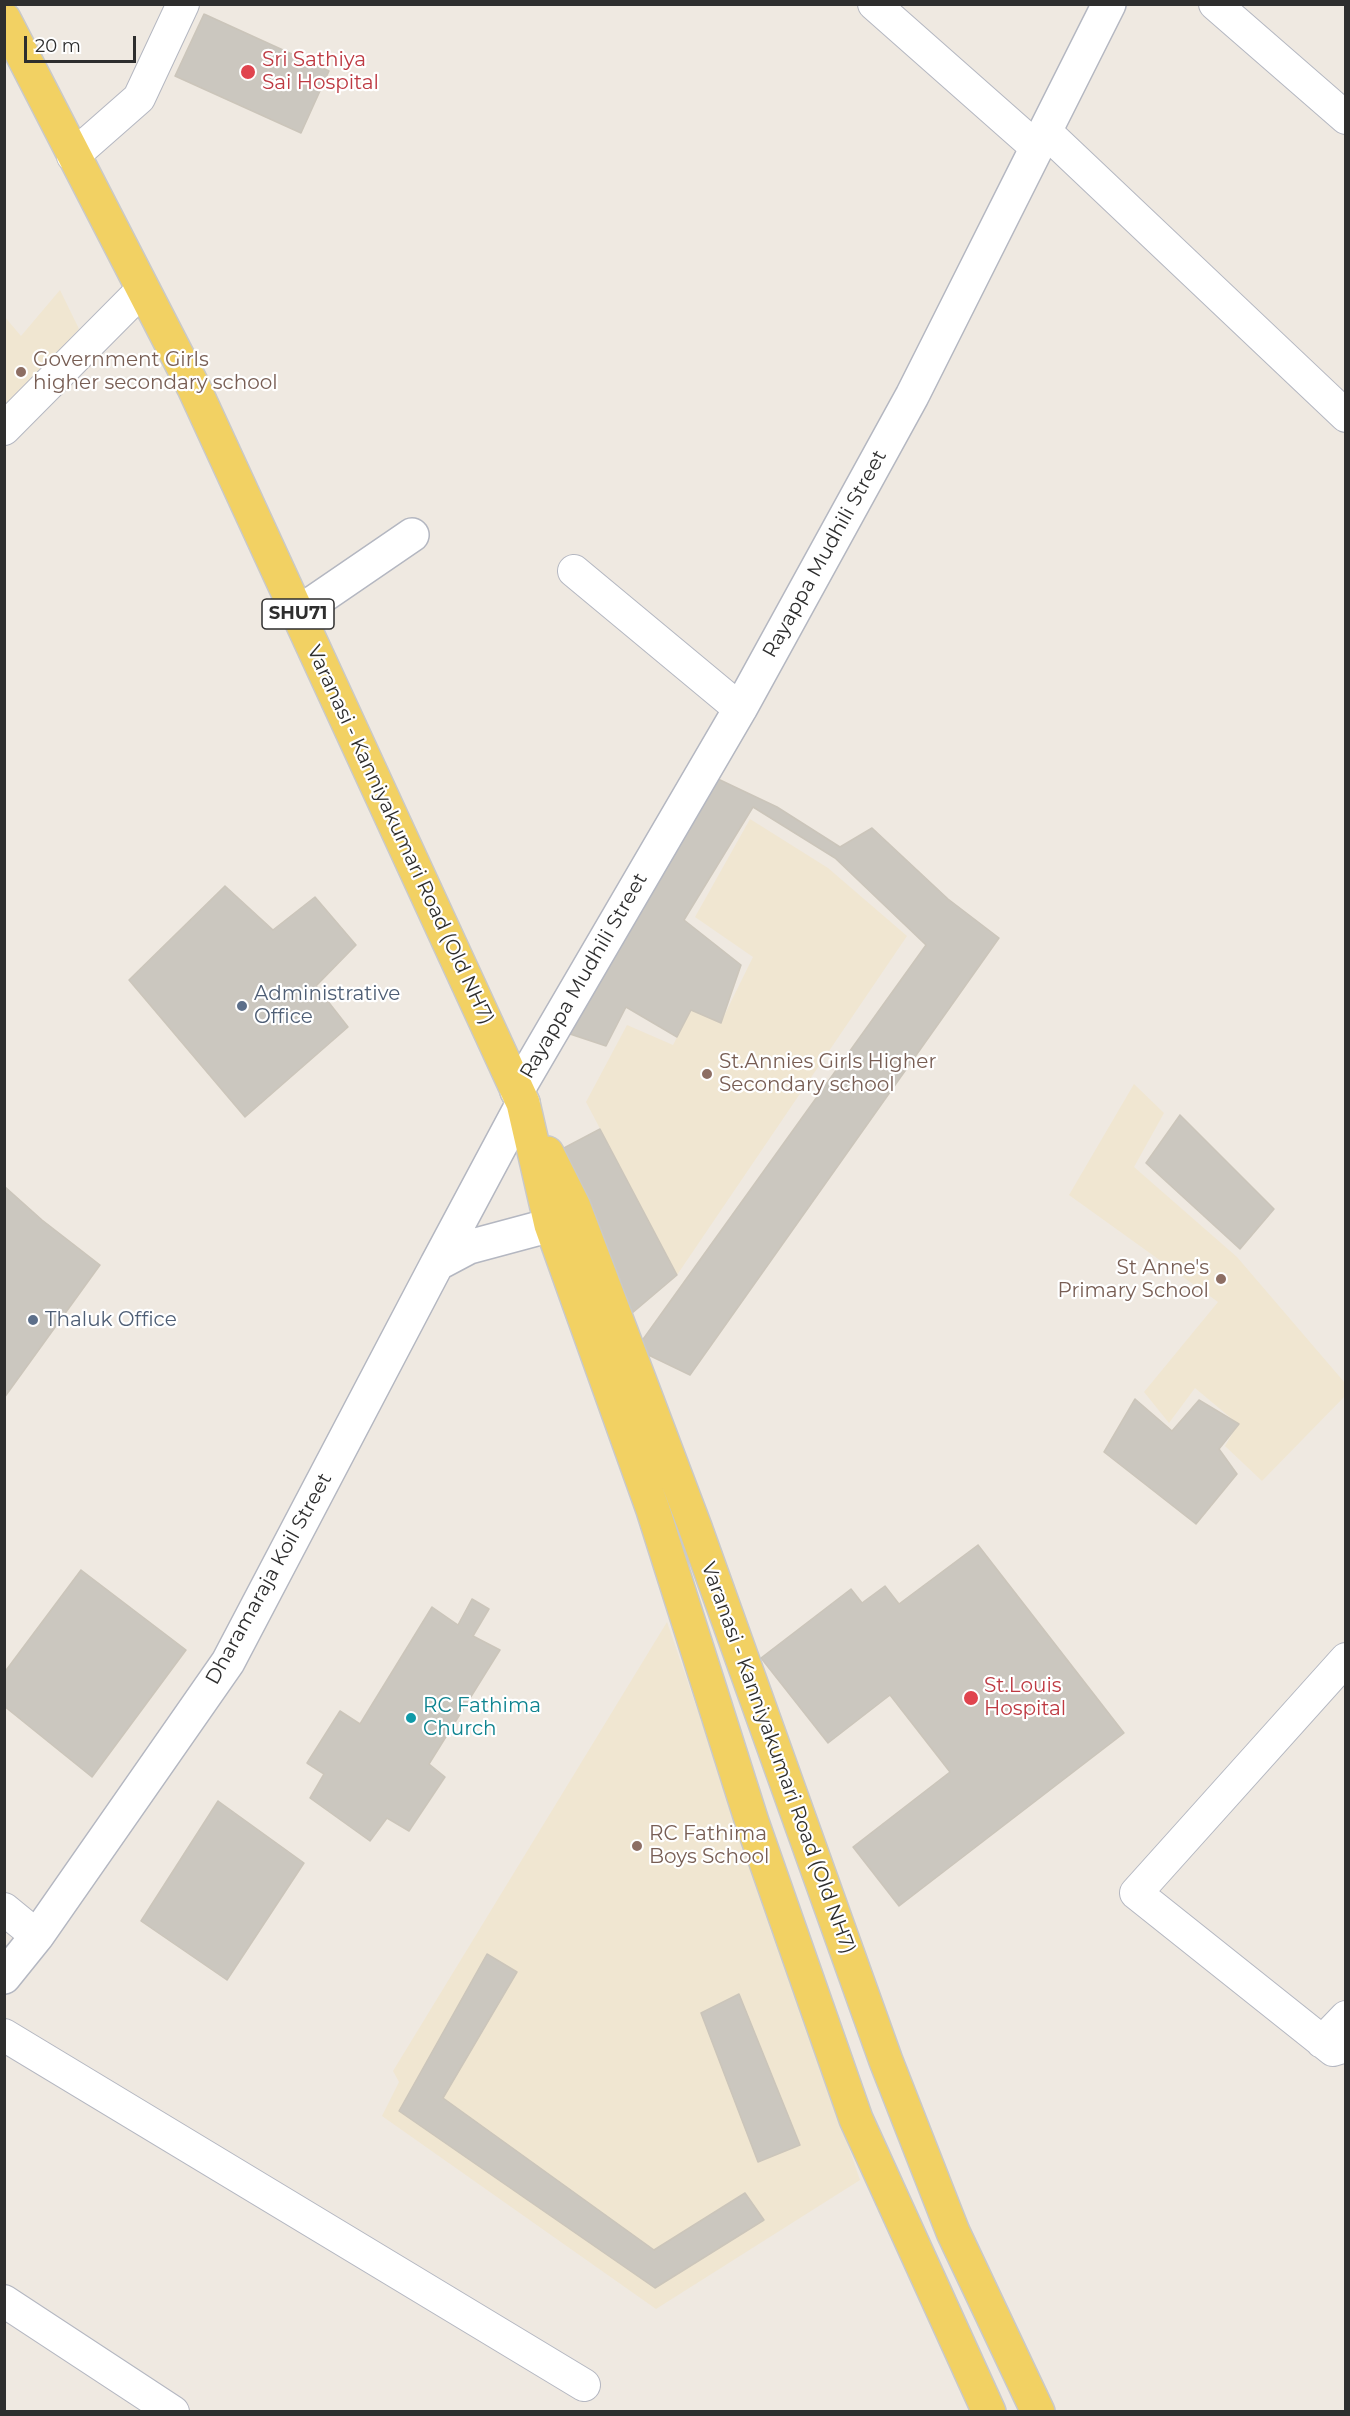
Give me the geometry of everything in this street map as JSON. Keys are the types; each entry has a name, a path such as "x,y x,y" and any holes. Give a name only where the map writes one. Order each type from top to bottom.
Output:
{"main road":[{"name":"Varanasi - Kanniyakumari Road (Old NH7)","path":"4,19 194,388 520,1097 578,1217 711,1571 886,2061 953,2232 1038,2412"},
{"name":"Varanasi - Kanniyakumari Road (Old NH7)","path":"520,1097 551,1225 653,1510 746,1803 856,2119 988,2411"},
{"path":"676,1581 711,1571"},
{"path":"746,1803 789,1790"}],"street":[{"path":"73,156 139,98 183,4"},
{"path":"874,4 1041,139 1346,416"},
{"name":"Rayappa Mudhili Street","path":"437,1264 520,1097 740,709 912,396 1108,4"},
{"path":"1215,4 1346,118"},
{"path":"4,429 142,288"},
{"path":"298,613 412,535"},
{"path":"574,571 740,709"},
{"path":"437,1264 469,1247 551,1225"},
{"name":"Dharamaraja Koil Street","path":"4,1977 36,1936 228,1662 437,1264"},
{"path":"1346,1659 1136,1893 1334,2044 1346,2017"},
{"path":"4,1909 36,1936"},
{"path":"4,2036 584,2385"},
{"path":"4,2301 173,2412"}],"shaded area":[{"name":"Government Girls higher secondary school","path":"60,290 79,329 5,408 4,316 21,336"},
{"name":"St.Annies Girls Higher Secondary school","path":"750,819 828,868 907,936 677,1275 586,1102 627,1025 673,1045 691,1010 721,1022 753,957 695,917"},
{"name":"St Anne's Primary School","path":"1134,1084 1164,1113 1134,1167 1237,1257 1345,1383 1345,1396 1262,1481 1225,1446 1238,1424 1195,1388 1169,1423 1144,1392 1218,1302 1069,1195"},
{"name":"RC Fathima Boys School","path":"667,1622 860,2180 656,2309 382,2116 399,2082 393,2071"}],"building":[{"path":"204,14 329,71 301,133 175,76"},
{"path":"718,779 777,807 840,847 872,828 948,899 999,938 690,1375 636,1349 926,945 835,858 753,807 684,920 741,965 721,1023 691,1010 677,1037 626,1007 606,1046 570,1034"},
{"name":"Administrative Office","path":"225,886 273,930 315,897 356,945 316,986 348,1027 245,1117 129,980"},
{"path":"1180,1115 1274,1209 1240,1249 1146,1163"},
{"path":"600,1129 677,1275 631,1314 562,1149"},
{"name":"Thaluk Office","path":"4,1186 42,1220 100,1265 4,1398"},
{"path":"1135,1399 1172,1431 1199,1400 1239,1424 1219,1449 1237,1474 1196,1524 1104,1452"},
{"path":"978,1545 1124,1733 899,1906 853,1847 950,1772 890,1695 828,1743 761,1658 851,1589 862,1603 885,1586 899,1604"},
{"path":"81,1570 186,1650 92,1777 4,1706 4,1673"},
{"name":"RC Fathima Church","path":"472,1599 489,1609 473,1636 500,1650 429,1764 445,1777 409,1831 387,1818 370,1841 310,1798 324,1774 307,1763 340,1711 360,1724 432,1607 458,1625"},
{"path":"218,1801 304,1863 227,1980 141,1921"},
{"path":"487,1954 517,1972 443,2098 654,2250 745,2193 764,2220 655,2288 399,2111"},
{"path":"739,1994 800,2145 758,2162 701,2013"}],"place":[{"name":"Sri Sathiya Sai Hospital","path":"248,72"},
{"name":"Government Girls higher secondary school","path":"21,372"},
{"name":"Administrative Office","path":"242,1006"},
{"name":"St.Annies Girls Higher Secondary school","path":"707,1074"},
{"name":"St Anne's Primary School","path":"1221,1279"},
{"name":"Thaluk Office","path":"33,1320"},
{"name":"St.Louis Hospital","path":"971,1698"},
{"name":"RC Fathima Church","path":"411,1718"},
{"name":"RC Fathima Boys School","path":"637,1846"}]}
